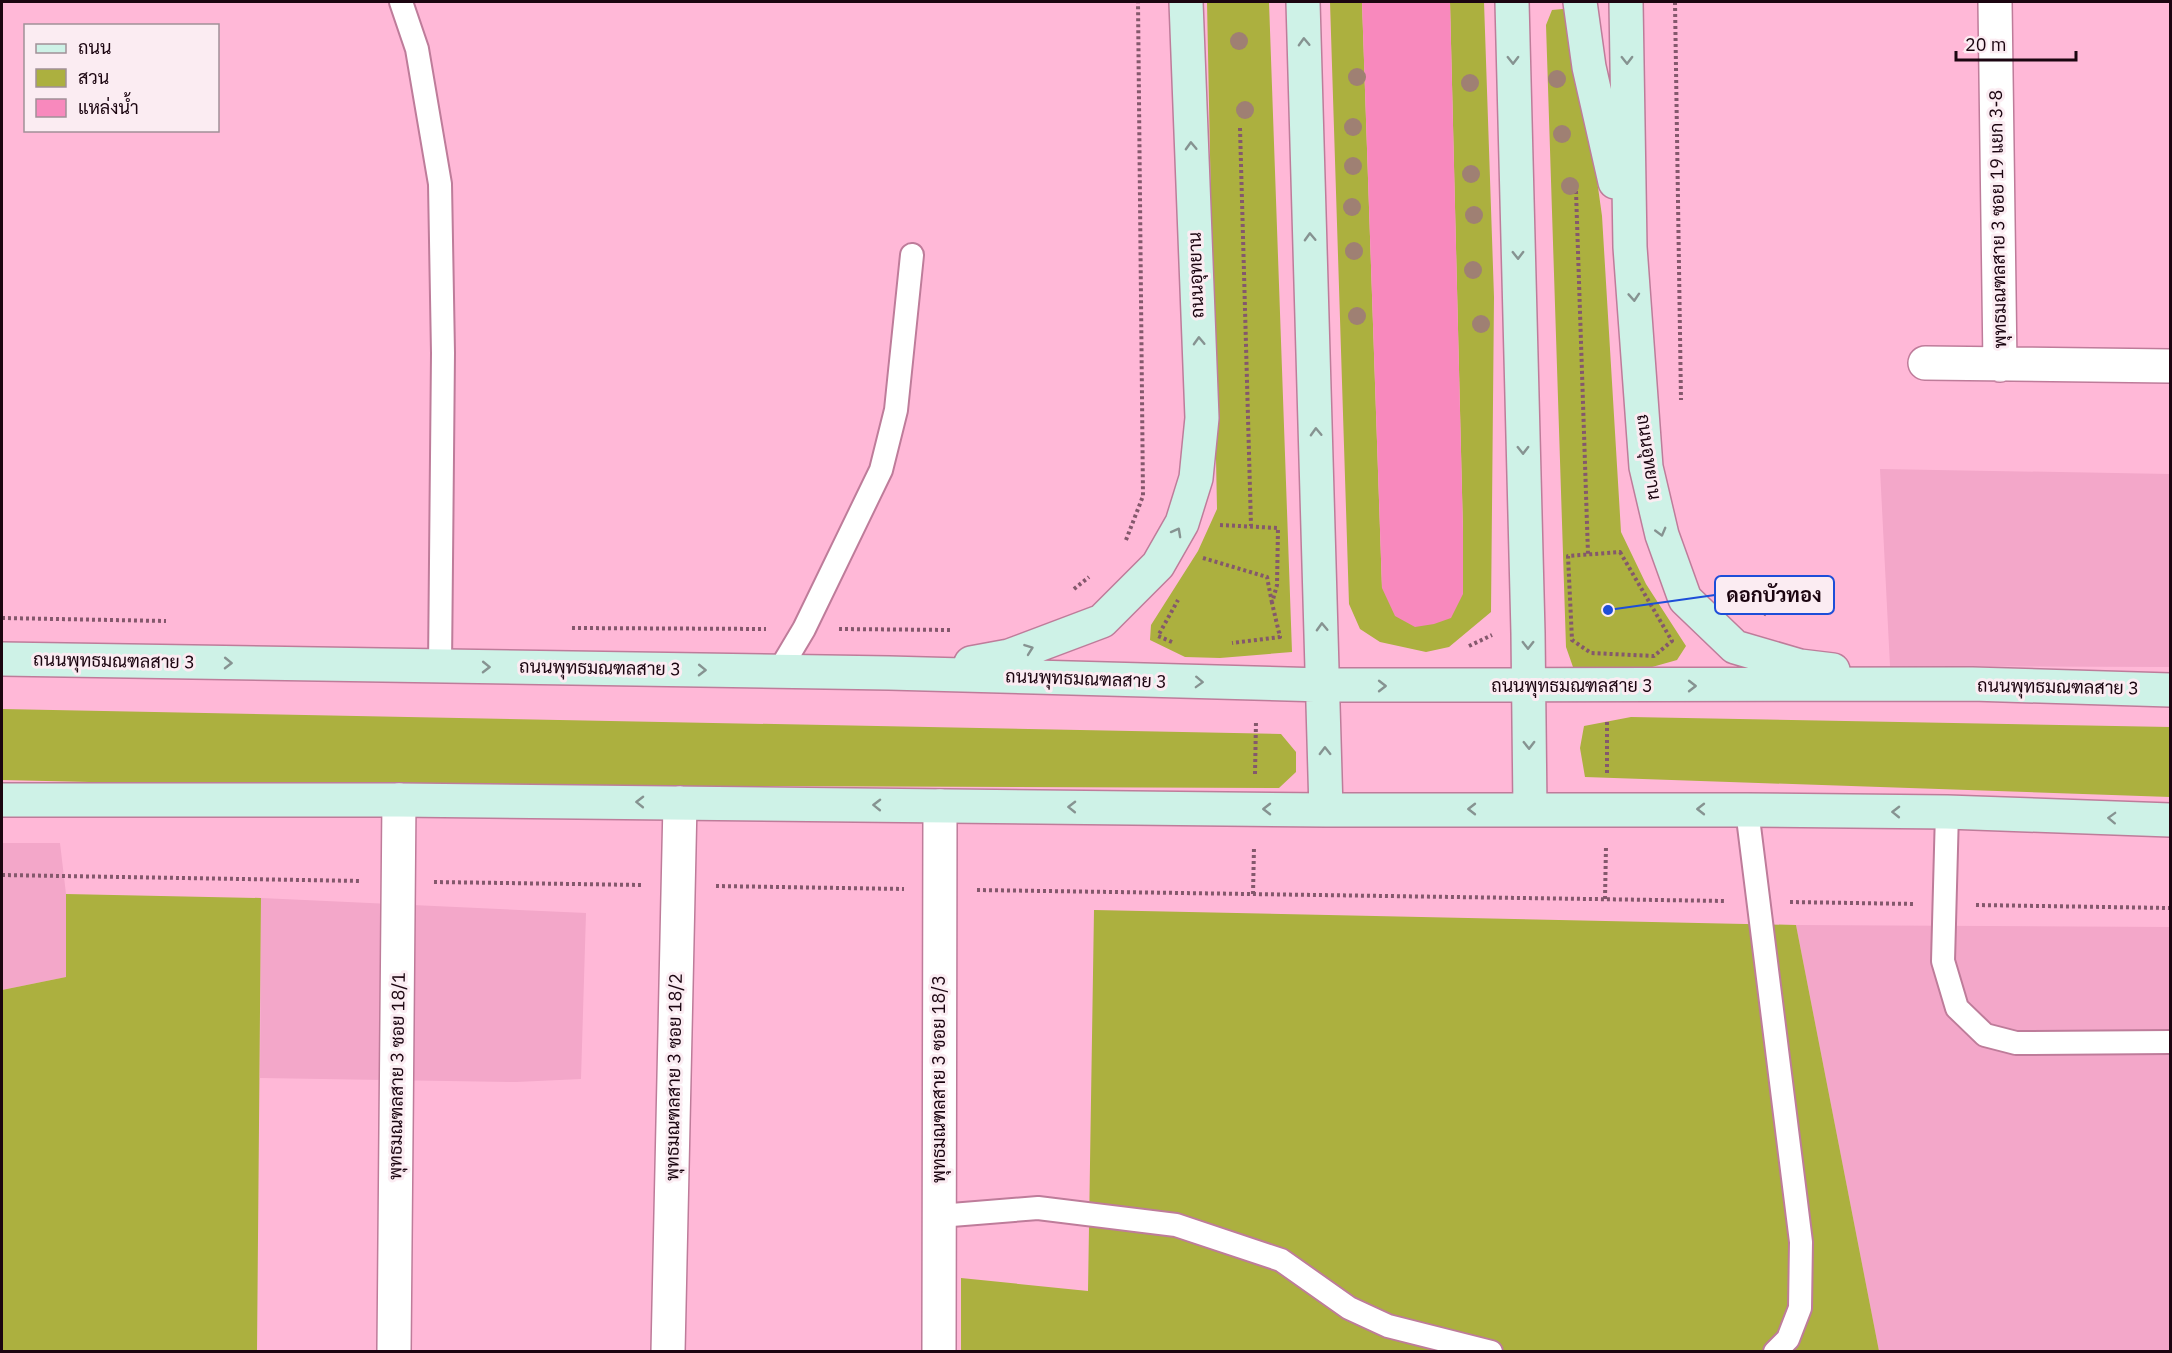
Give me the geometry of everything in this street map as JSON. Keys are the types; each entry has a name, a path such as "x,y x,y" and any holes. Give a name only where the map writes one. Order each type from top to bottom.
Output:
{"main road":[{"name":"ถนนอุทยาน","path":"889,673 953,666 1009,656 1102,621 1158,565 1182,523 1196,478 1202,418 1186,2"},
{"path":"1303,2 1326,810"},
{"path":"1512,2 1530,809"},
{"path":"1580,2 1589,68 1630,247"},
{"name":"ถนนอุทยาน","path":"1626,2 1630,247 1646,467 1662,535 1685,599 1736,646 1800,666 1887,677 1972,684"},
{"name":"ถนนพุทธมณฑลสาย 3","path":"2,659 889,673 1323,685 1972,684 2170,690"},
{"path":"2,800 399,800 1326,810 1747,810 1947,812 2170,820"}],"street":[{"name":"พุทธมณฑลสาย 3 ซอย 19 แยก 3-8","path":"1995,2 2000,364"},
{"path":"1925,363 2170,366"},
{"name":"พุทธมณฑลสาย 3 ซอย 18/1","path":"394,1352 399,800"},
{"name":"พุทธมณฑลสาย 3 ซอย 18/2","path":"668,1352 680,803"},
{"name":"พุทธมณฑลสาย 3 ซอย 18/3","path":"939,1352 940,806"}],"lane":[{"path":"401,2 417,49 440,184 443,353 440,666"},
{"path":"779,671 804,629 881,470 896,410 912,255"},
{"path":"1747,810 1801,1242 1800,1308 1788,1339 1775,1352"},
{"path":"1947,812 1943,962 1957,1008 1985,1035 2016,1043 2170,1042"},
{"path":"939,1216 1038,1208 1176,1225 1281,1260 1349,1308 1388,1326 1491,1352"}],"path":[{"path":"1123,548 1143,496 1138,2"},
{"path":"1675,2 1682,401"},
{"path":"1240,128 1251,526"},
{"path":"1576,186 1588,555"},
{"path":"1215,534 1219,525 1278,528 1277,585 1272,603"},
{"path":"1197,567 1207,550"},
{"path":"1620,552 1672,641 1654,656 1591,653 1572,640 1568,556 1588,555 1620,552"},
{"path":"1203,558 1267,577 1280,637 1226,643"},
{"path":"1071,593 1097,570"},
{"path":"1732,591 1769,617"},
{"path":"1176,644 1158,636 1181,596"},
{"path":"2,618 168,621"},
{"path":"562,627 956,630"},
{"path":"1253,894 1257,639"},
{"path":"2,875 2170,908"}],"shaded area":[{"path":"1880,469 2170,474 2170,667 1890,666"},
{"path":"2,843 60,843 66,894 66,977 2,990"},
{"path":"261,898 586,913 581,1079 516,1082 260,1078"},
{"path":"1796,925 2170,927 2170,1351 1879,1351"}],"green space":[{"path":"1207,2 1269,2 1292,652 1220,658 1185,657 1150,640 1151,625 1198,551 1217,509"},
{"path":"1330,2 1362,2 1382,588 1463,594 1450,2 1484,2 1494,297 1491,612 1449,647 1426,652 1380,642 1360,629 1349,604"},
{"path":"1573,8 1602,216 1621,532 1646,584 1686,646 1677,660 1645,669 1573,667 1566,647 1546,25 1552,10"},
{"path":"2,709 1281,734 1296,752 1296,772 1279,788 177,784 2,780"},
{"path":"1631,717 2170,727 2170,797 1585,777 1580,748 1584,726"},
{"path":"66,894 261,898 257,1351 2,1351 2,990 66,977"},
{"path":"1094,910 1796,925 1879,1351 961,1352 961,1278 1088,1291"}],"water":[{"path":"1362,2 1450,2 1463,594 1451,618 1415,627 1395,616 1382,588"}],"place":[{"name":"ดอกบัวทอง","path":"1608,610"}]}
